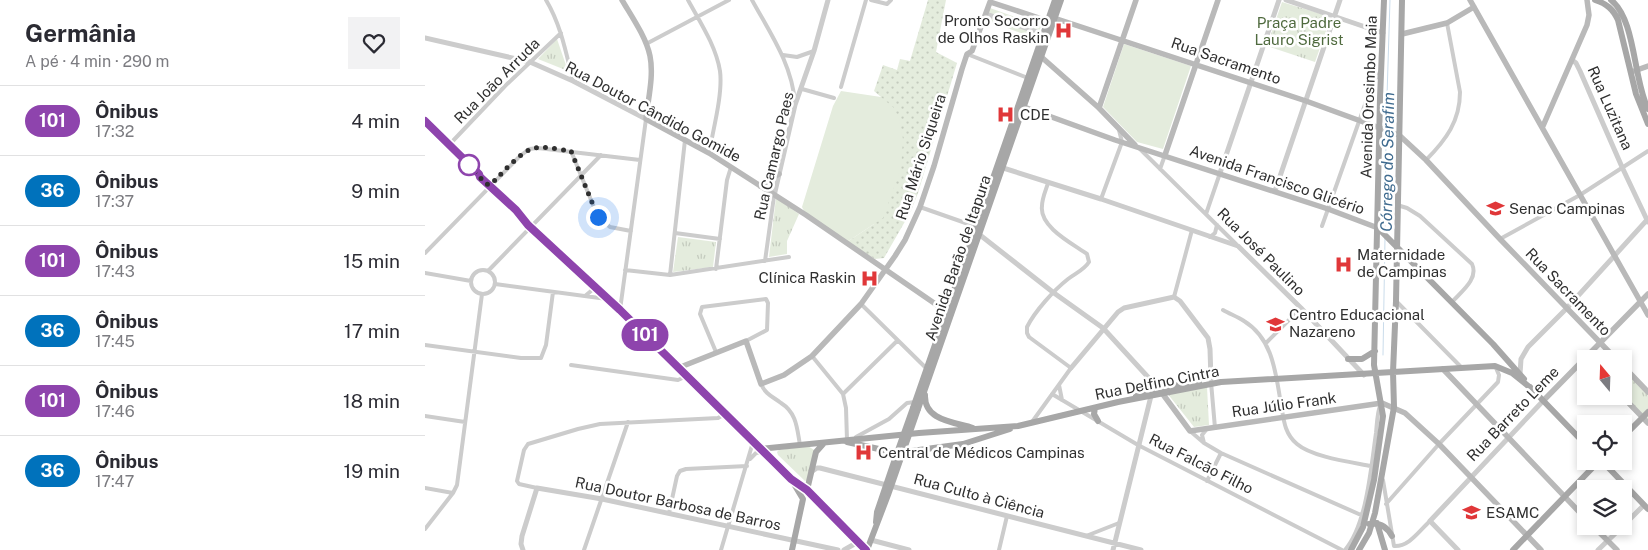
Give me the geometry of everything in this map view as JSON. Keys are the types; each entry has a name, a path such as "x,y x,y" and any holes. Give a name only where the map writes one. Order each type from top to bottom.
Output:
{"main road":[{"path":"622,0 646,44 650,57 651,70 646,119"},
{"name":"Avenida Barão de Itapura","path":"915,407 925,389 977,227 1024,107 1055,0"},
{"name":"Avenida Barão de Itapura","path":"867,550 876,523 877,512 890,485 927,369 980,235 1028,78 1039,54 1043,34 1061,0"},
{"path":"1099,108 1136,0"},
{"path":"1165,155 1218,0"},
{"name":"Avenida Orosimbo Maia","path":"1351,550 1363,527 1374,480 1383,416 1375,374 1375,351 1380,230 1381,70 1384,0"},
{"name":"Avenida Orosimbo Maia","path":"1375,523 1394,407 1393,372 1396,301 1394,243 1397,205 1402,0"},
{"path":"1471,0 1648,315"},
{"path":"1543,126 1588,19 1587,0"},
{"path":"1595,0 1608,6 1615,14 1621,28 1633,71 1648,109"},
{"path":"1611,0 1619,8 1624,19 1640,106 1648,124"},
{"name":"Rua Sacramento","path":"990,2 1123,39 1398,134 1426,160 1566,309 1608,350"},
{"name":"Rua Mário Siqueira","path":"761,384 796,368 812,356 861,304 905,240 920,207 967,54 972,51 990,2"},
{"path":"1402,34 1447,23 1474,7"},
{"name":"Rua José Paulino","path":"1039,54 1099,108 1138,148"},
{"path":"1633,71 1648,66"},
{"name":"Avenida Francisco Glicério","path":"1024,107 1138,148 1165,155 1328,209 1380,230 1452,302 1520,374 1543,402 1577,436"},
{"name":"Rua Doutor Cândido Gomide","path":"646,119 709,152 806,215 949,313"},
{"path":"426,124 479,174 482,174 518,214 636,325 753,442 791,479 807,490 867,550"},
{"path":"760,186 779,174"},
{"name":"Rua Barreto Leme","path":"1593,350 1648,294"},
{"path":"678,368 746,341 761,384"},
{"path":"1348,359 1362,359 1375,351"},
{"path":"1495,366 1512,373 1532,389"},
{"name":"Rua Delfino Cintra","path":"762,450 850,439 1018,426 1151,396 1160,391 1211,382 1364,375 1495,366"},
{"name":"Rua Barreto Leme","path":"1543,402 1577,368"},
{"path":"1443,369 1577,510"},
{"path":"1633,376 1648,392"},
{"path":"925,389 924,398 931,413 938,418 983,430 989,437"},
{"path":"1118,402 1160,391 1191,432"},
{"path":"1382,404 1394,407 1405,413 1439,444 1541,550"},
{"name":"Rua Júlio Frank","path":"1191,432 1382,404"},
{"path":"1631,405 1648,423"},
{"path":"1095,408 1094,414 1098,421"},
{"path":"1632,427 1648,412"},
{"path":"840,441 900,452 963,444 1018,426"},
{"path":"807,490 816,452 825,442"},
{"path":"774,462 775,452 783,446"},
{"path":"1513,550 1591,470"},
{"path":"1610,470 1647,505"},
{"path":"791,479 802,495 803,504 792,550"},
{"path":"803,504 809,501 814,502 826,515 832,517"},
{"path":"1359,550 1375,523"},
{"path":"1375,523 1385,550"},
{"path":"1363,527 1375,523 1386,528 1392,536"},
{"path":"1602,535 1617,550"}],"street":[{"path":"546,0 557,20 573,81"},
{"path":"688,0 713,48 720,73 720,86 709,152"},
{"path":"646,44 729,0"},
{"path":"752,0 783,56 794,89 795,105"},
{"name":"Rua Camargo Paes","path":"765,261 774,196 795,105 814,51 828,0"},
{"path":"841,87 866,0"},
{"path":"871,0 891,2"},
{"path":"1206,214 1279,0"},
{"path":"1286,0 1383,33"},
{"path":"1275,191 1340,0"},
{"path":"986,14 1043,34"},
{"path":"1426,160 1451,131 1460,103 1460,92 1447,23"},
{"name":"Rua João Arruda","path":"449,145 505,86 561,33"},
{"name":"Rua Doutor Cândido Gomide","path":"425,38 530,62 573,81 646,119"},
{"path":"783,56 797,57 814,51"},
{"path":"967,54 1028,78"},
{"name":"Rua Luzitana","path":"1572,60 1581,71 1647,221"},
{"path":"1322,226 1373,82 1381,70"},
{"path":"802,89 834,98"},
{"path":"620,310 646,119"},
{"path":"1101,199 1122,142 1118,128"},
{"path":"670,275 685,140"},
{"path":"425,253 490,185 529,150 539,148 640,160"},
{"name":"Rua José Paulino","path":"1138,148 1301,308 1364,375"},
{"path":"571,151 598,217 611,227 631,231"},
{"path":"1500,239 1580,195 1648,151"},
{"path":"487,271 493,275 495,284 491,292 482,294 473,288 471,282 477,272 487,271 581,177 601,154"},
{"path":"1160,169 1165,155"},
{"path":"716,269 727,180 731,167"},
{"path":"1000,167 1238,246"},
{"path":"1048,183 1041,207 1042,215 1058,234 1087,254 1089,262 1085,268 1069,278 1053,292 1029,322 1027,333 1029,337 1071,368"},
{"path":"1397,205 1407,208 1420,216 1472,264 1474,269 1473,276 1452,302"},
{"path":"920,207 977,227"},
{"path":"1520,374 1519,364 1523,354 1647,221"},
{"path":"1210,237 1215,233 1217,226"},
{"path":"1174,297 1192,230"},
{"path":"675,233 720,239"},
{"path":"980,235 1103,328 1160,391"},
{"path":"625,270 670,275 789,257"},
{"path":"425,273 471,282"},
{"path":"495,284 607,299"},
{"path":"585,296 594,286"},
{"path":"425,345 536,359 541,358 544,354 553,292"},
{"path":"425,528 453,493 458,481 482,294"},
{"path":"1031,424 1071,368 1113,315 1124,308 1174,297 1180,301 1208,338 1215,428"},
{"path":"716,352 700,314 702,307 765,298 768,303 767,330 746,341"},
{"path":"1396,301 1463,368"},
{"path":"861,304 927,369"},
{"path":"1266,343 1301,308"},
{"path":"1223,310 1245,321 1266,343 1272,359 1286,430 1291,438 1304,449 1313,453 1371,466"},
{"path":"843,394 897,341"},
{"path":"812,356 843,394 850,439 889,419 907,403 915,407"},
{"path":"571,365 678,380 687,376"},
{"path":"1386,504 1439,444 1498,382 1499,375 1495,366"},
{"path":"761,384 767,394 782,403 792,413 796,422 800,445"},
{"path":"1059,384 1062,400"},
{"name":"Rua Falcão Filho","path":"1052,394 1137,445 1343,550"},
{"path":"1113,550 1137,445 1151,396"},
{"name":"Rua Barreto Leme","path":"1392,536 1394,546 1407,543 1543,402"},
{"path":"1343,550 1353,539 1361,515 1379,411 1382,404"},
{"path":"584,550 628,422 718,418 725,414"},
{"path":"425,416 465,422"},
{"name":"Rua Doutor Barbosa de Barros","path":"628,422 590,426 528,444 524,450 516,479 519,484 537,488 729,525 838,550"},
{"path":"1203,443 1202,433 1207,429"},
{"path":"1191,432 1203,443 1221,453 1361,515"},
{"path":"721,550 753,442"},
{"path":"749,460 762,450"},
{"path":"1207,481 1221,453"},
{"path":"669,513 677,476 680,471 747,466"},
{"name":"Rua Culto à Ciência","path":"811,472 820,468 1141,550"},
{"path":"1383,478 1392,536"},
{"path":"425,488 453,493"},
{"path":"523,550 521,544 522,536 537,488"},
{"path":"1632,518 1647,505"},
{"path":"999,550 1007,516"},
{"path":"1430,520 1458,550"},
{"path":"1086,536 1119,523"},
{"path":"1598,550 1614,535"},
{"path":"871,540 909,550"},
{"path":"844,550 858,542"}],"green space":[{"path":"928,0 946,0 936,52 957,63 911,211 884,258 875,259 847,242 874,224 881,97 874,91 883,65 897,70 900,59 910,61"},
{"name":"Praça Padre Lauro Sigrist","path":"1282,2 1331,17 1315,62 1267,46"},
{"path":"990,8 1041,26 1037,39 985,20"},
{"path":"557,39 568,71 538,59"},
{"path":"1124,44 1191,66 1163,149 1137,142 1103,107"},
{"path":"841,91 881,97 894,108 899,119 903,139 901,168 883,218 847,242 806,215 802,207 833,106"},
{"path":"776,198 799,214 787,241 787,254 769,257"},
{"path":"678,237 716,242 713,267 673,272"},
{"path":"1633,377 1648,393 1648,424 1632,405"},
{"path":"1207,387 1209,425 1194,427 1167,393"},
{"path":"808,446 814,450 807,480 805,481 777,452 779,450"}],"waterway":[{"name":"Córrego do Serafim","path":"1386,129 1390,0"},
{"name":"Córrego do Serafim","path":"1385,232 1386,133"},
{"name":"Córrego do Serafim","path":"1383,355 1385,238"}],"bus line":[{"name":"101","path":"425,121 479,174 486,184 490,185 516,210 528,225 620,310 791,479 807,490 866,550"}],"place":[{"name":"Pronto Socorro de Olhos Raskin","path":"1063,30"},
{"name":"CDE","path":"1006,115"},
{"name":"Senac Campinas","path":"1495,209"},
{"name":"Maternidade de Campinas","path":"1343,264"},
{"name":"Clínica Raskin","path":"870,278"},
{"name":"Centro Educacional Nazareno","path":"1275,324"},
{"name":"Central de Médicos Campinas","path":"864,453"},
{"name":"ESAMC","path":"1472,513"}],"route":[{"path":"469,165 486,184 490,185 519,157 533,148 571,151 598,217"}]}
